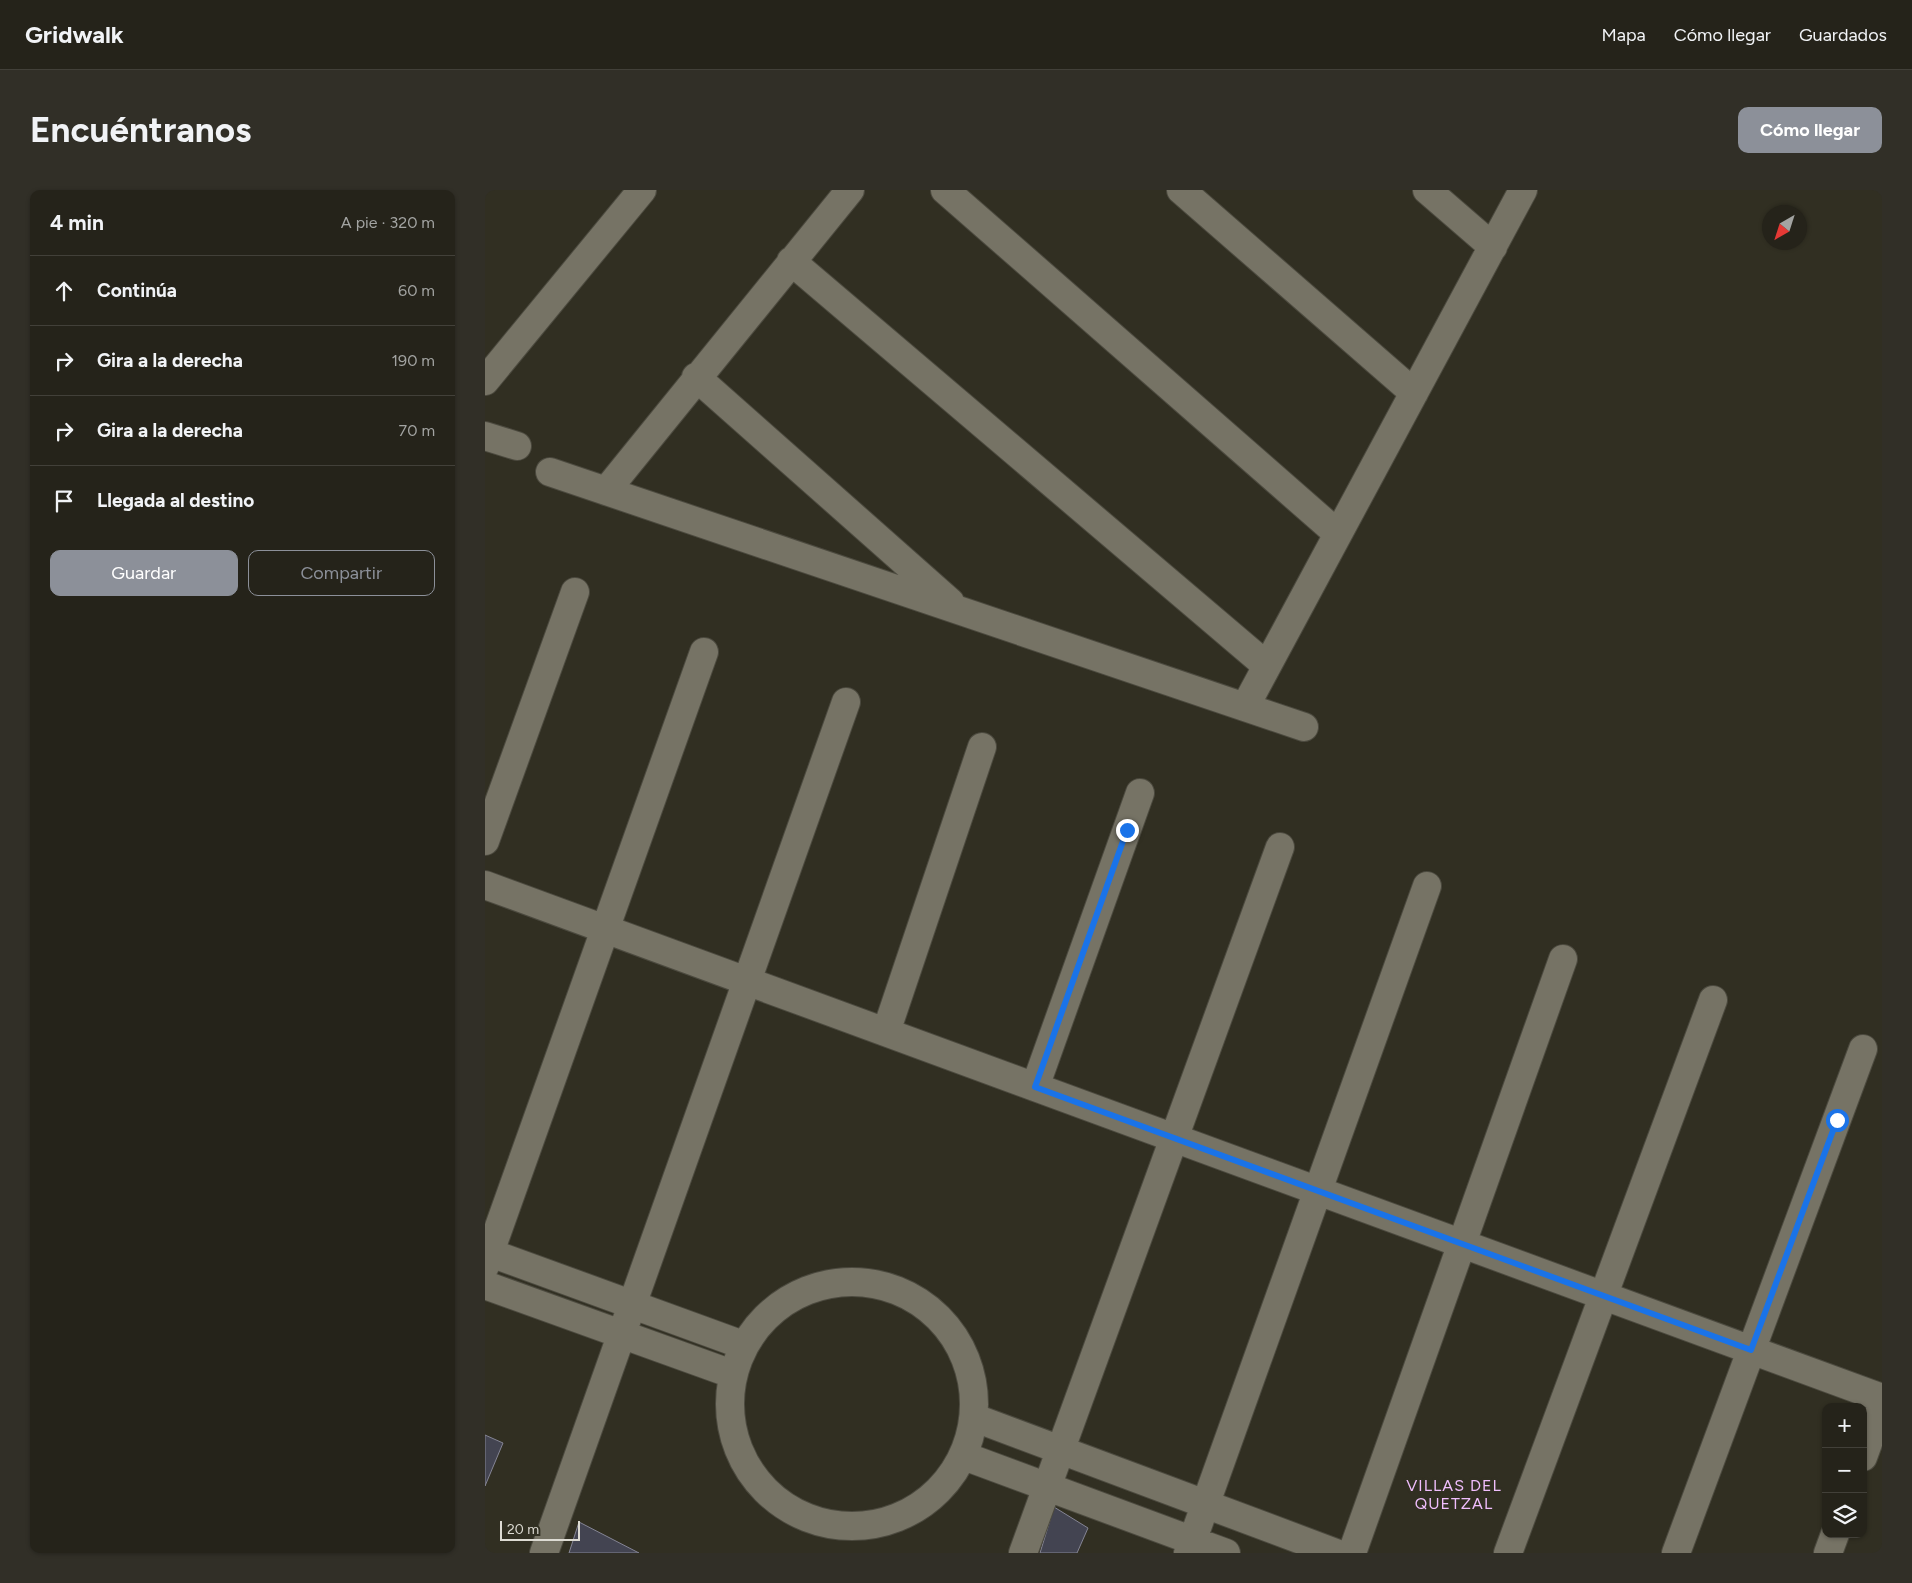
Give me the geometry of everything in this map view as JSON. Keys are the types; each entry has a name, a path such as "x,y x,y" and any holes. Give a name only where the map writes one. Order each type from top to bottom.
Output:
{"street":[{"path":"485,381 642,190"},
{"path":"606,491 696,377 850,190"},
{"path":"945,190 1338,534"},
{"path":"1181,190 1414,394"},
{"path":"1427,190 1493,247"},
{"path":"1245,707 1523,190"},
{"path":"791,261 1267,666"},
{"path":"696,377 959,610"},
{"path":"485,436 517,446"},
{"path":"550,472 1304,727"},
{"path":"485,841 575,592"},
{"path":"704,652 487,1257 632,1304 743,1345"},
{"path":"544,1553 846,702"},
{"path":"886,1032 982,747"},
{"path":"1035,1087 1140,793"},
{"path":"1023,1553 1280,847"},
{"path":"485,885 1882,1398"},
{"path":"1190,1547 1427,886"},
{"path":"1352,1553 1563,959"},
{"path":"1508,1553 1713,1000"},
{"path":"1676,1553 1863,1049"},
{"path":"847,1280 889,1286 927,1306 955,1337 972,1376 975,1418 964,1456 941,1490 909,1513 871,1526 830,1525 793,1511 761,1486 739,1453 729,1414 732,1374 743,1345 769,1311 805,1289 847,1280"},
{"path":"485,1285 732,1374"},
{"path":"1866,1448 1882,1405"},
{"path":"975,1418 1336,1553"},
{"path":"964,1456 1047,1487 1190,1547 1226,1553"},
{"path":"1828,1553 1834,1538"}],"building":[{"path":"485,1435 503,1443 485,1486"},
{"path":"1054,1507 1088,1528 1077,1553 1040,1553"},
{"path":"579,1522 639,1553 569,1553"}],"district":[{"name":"VILLAS DEL QUETZAL","path":"1454,1494"}],"route":[{"path":"1127,830 1035,1087 1751,1350 1837,1120"}]}
